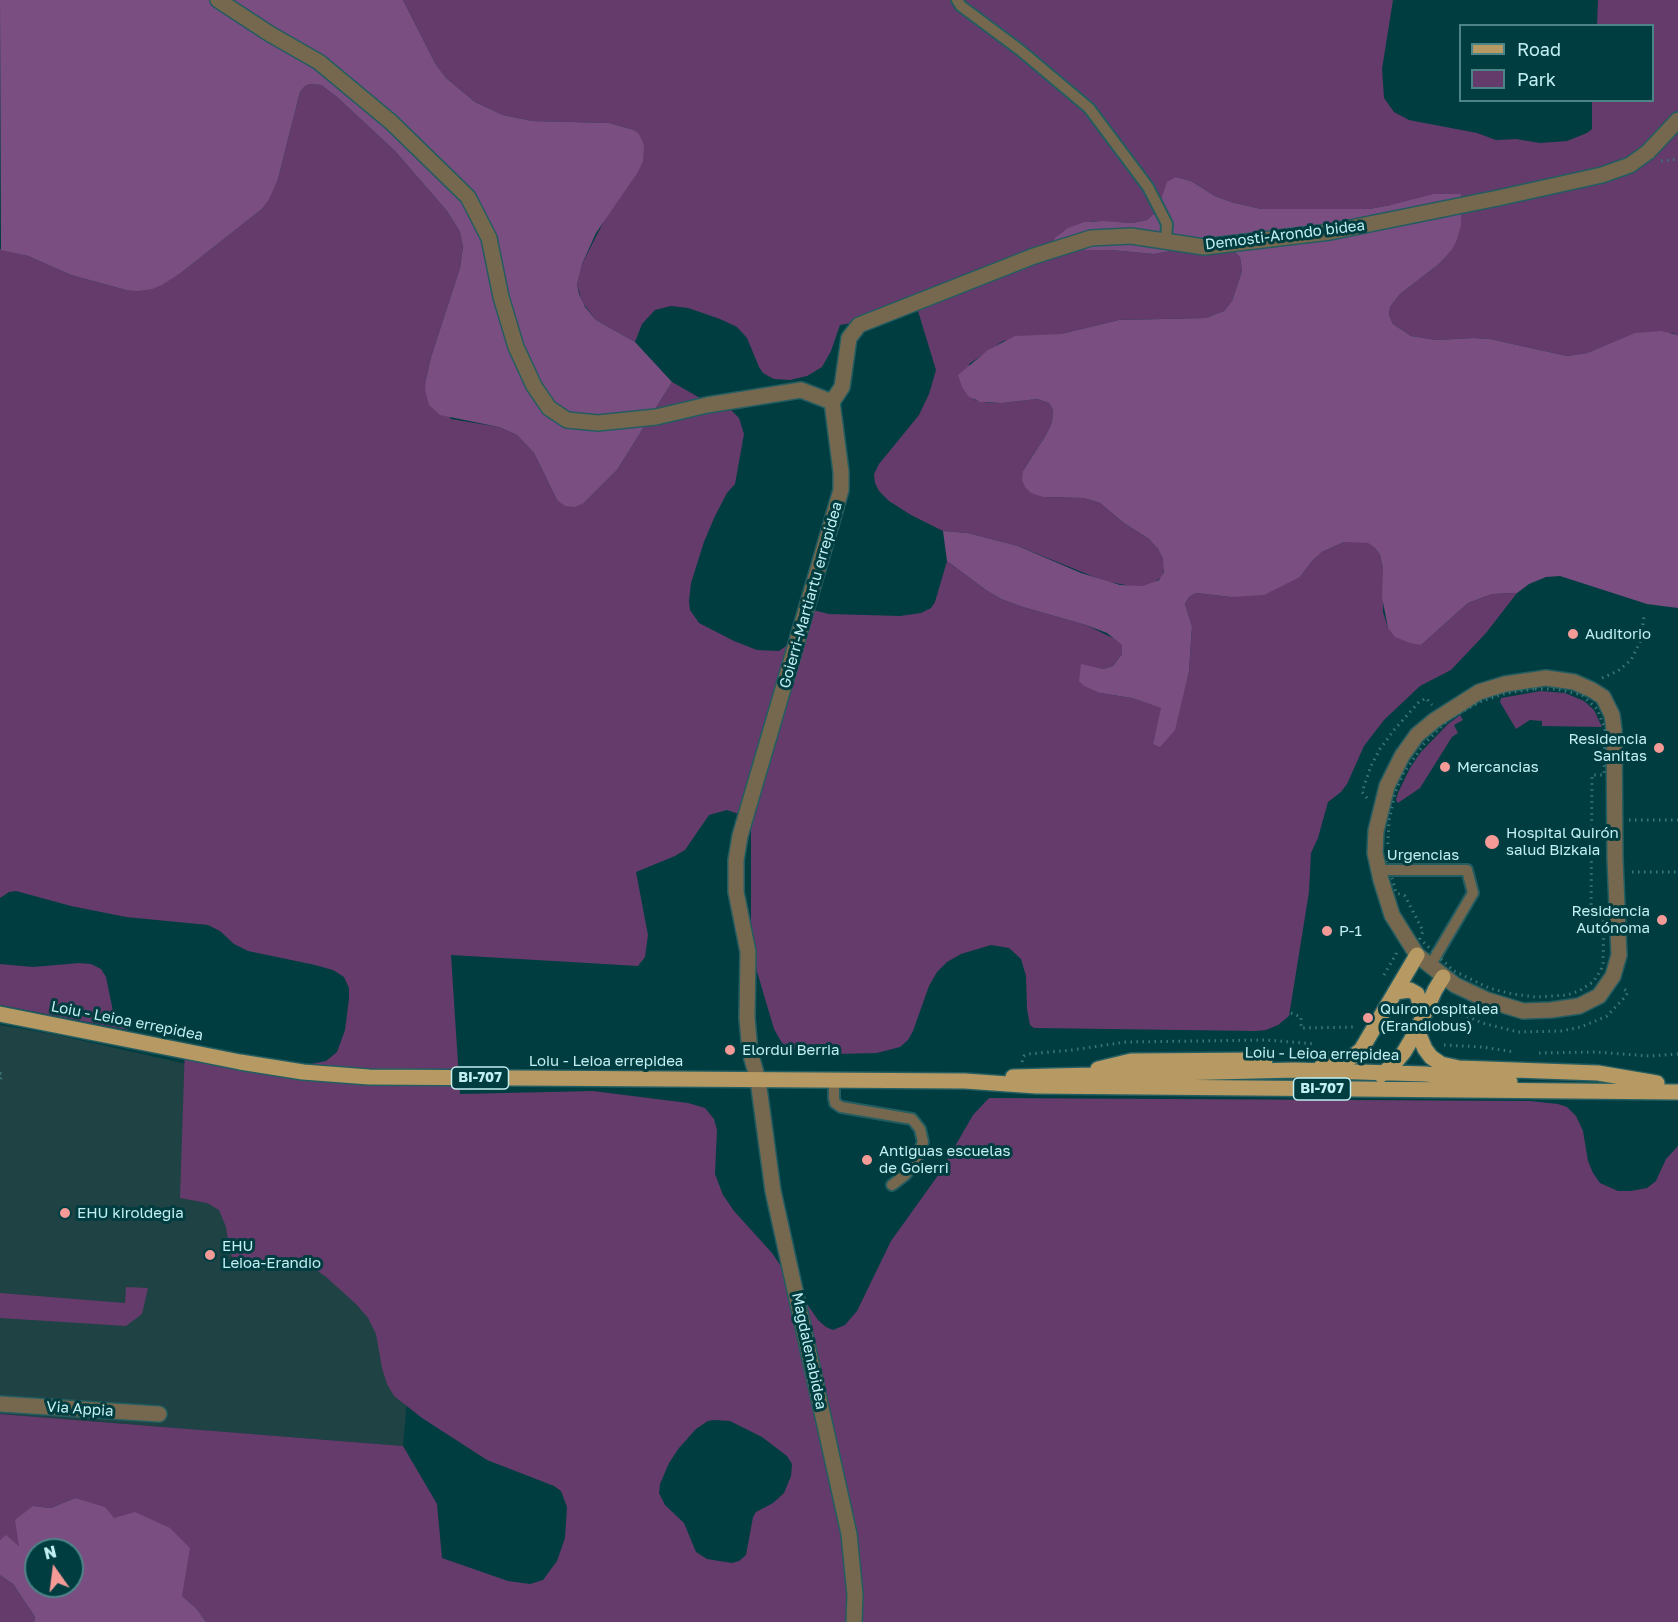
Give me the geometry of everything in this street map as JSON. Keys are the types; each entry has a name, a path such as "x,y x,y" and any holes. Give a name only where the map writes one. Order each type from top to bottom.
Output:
{"main road":[{"path":"1080,1075 1131,1060 1342,1060 1352,1057 1361,1050 1417,955"},
{"path":"1191,1087 1241,1079 1373,1080 1385,1072 1404,1052 1443,977"},
{"path":"1395,992 1410,990 1417,994 1424,1014"},
{"name":"Loiu - Leioa errepidea","path":"0,1014 240,1062 303,1072 369,1077 965,1081 1035,1086 1678,1092"},
{"path":"1417,1030 1431,1057 1441,1064 1459,1068 1598,1073 1657,1083"},
{"name":"Loiu - Leioa errepidea","path":"965,1081 1022,1076 1295,1070 1385,1072 1515,1082 1678,1085"}],"street":[{"path":"218,0 319,62 391,122 468,197 479,214 489,238 501,297 516,347 549,408 567,420 598,423 656,417 707,405 801,390 832,402"},
{"name":"Demosti-Arondo bidea","path":"832,402 842,387 849,338 859,325 1034,255 1091,238 1131,236 1204,247 1330,232 1602,175 1630,165 1648,152 1678,120"},
{"name":"Goierri-Martiartu errepidea","path":"758,1080 750,1052 747,1018 748,952 736,892 736,860 740,836 841,490 841,472 832,402"},
{"path":"1546,678 1574,682 1603,697 1612,715 1614,730 1615,858 1619,955 1616,969 1599,996 1579,1006 1523,1011 1487,1000 1443,977 1433,961 1417,955 1392,915 1384,870 1376,854 1376,831 1387,786 1402,756 1417,735 1435,720 1479,692 1529,679 1546,678"},
{"name":"Magdalenabidea","path":"758,1080 773,1191 849,1534 855,1595 854,1622"},
{"name":"Via Appia","path":"0,1404 159,1414"}],"lane":[{"path":"957,0 960,6 1020,50 1089,108 1148,187 1167,224 1166,240"},
{"name":"Urgencias","path":"1384,870 1467,870 1473,893 1433,961"},
{"path":"834,1080 835,1103 841,1107 912,1119 920,1129 924,1143 915,1162 905,1175 892,1185"}],"path":[{"path":"1594,678 1606,677 1631,660 1641,640 1644,616"},
{"path":"1535,689 1572,691 1589,700 1597,709 1605,729 1604,775 1592,775 1591,912 1604,912 1603,963 1598,976 1586,987 1567,995 1536,997 1512,994 1473,982 1433,961 1420,939 1423,931 1405,896 1396,893 1384,870 1389,822 1395,794 1413,757 1436,730 1450,718 1482,701 1507,693 1535,689"},
{"path":"1365,804 1367,798 1362,792 1371,766 1394,729 1418,703 1426,698 1432,706 1440,700"},
{"path":"1382,978 1396,954 1392,943"},
{"path":"1291,1013 1300,1017 1301,1028 1353,1029 1355,1027"},
{"path":"0,1073 2,1074 0,1081"}],"shaded area":[{"path":"0,0 403,0 435,63 446,78 475,102 503,115 532,121 609,123 634,130 639,134 644,145 643,161 638,172 596,233 582,264 577,284 585,307 596,320 635,342 672,382 617,470 584,503 575,507 565,506 557,500 534,453 517,435 499,427 440,415 429,405 425,390 426,379 460,268 463,246 460,232 447,211 395,151 321,85 310,84 300,92 278,179 262,209 162,285 138,291 126,290 71,275 28,256 1,250"},
{"path":"1176,177 1191,181 1215,196 1261,209 1369,209 1434,194 1461,194 1461,226 1451,251 1439,264 1400,294 1390,307 1389,315 1393,324 1411,336 1436,340 1490,339 1567,356 1587,353 1635,333 1661,331 1678,335 1678,608 1647,604 1560,576 1546,577 1529,584 1517,593 1492,594 1468,603 1421,645 1410,643 1395,637 1388,628 1382,597 1383,569 1380,555 1368,543 1344,542 1322,552 1300,577 1264,595 1231,597 1196,593 1189,597 1185,604 1192,626 1189,671 1175,730 1160,747 1153,744 1161,708 1132,698 1100,693 1084,686 1079,681 1081,664 1103,669 1113,666 1122,654 1122,645 1107,633 1023,607 1001,599 986,590 947,561 943,531 968,533 1018,546 1081,573 1120,585 1143,586 1159,580 1164,572 1163,559 1149,539 1124,523 1100,503 1084,498 1043,497 1031,493 1025,487 1022,480 1023,471 1052,422 1053,410 1049,403 1037,399 1002,403 980,402 968,396 958,375 988,350 1015,336 1061,334 1119,320 1206,318 1224,311 1232,301 1242,271 1240,257 1230,247 1205,245 1154,254 1077,250 1050,246 1056,237 1068,228 1084,222 1132,223 1147,220 1157,211 1167,182"},
{"name":"EHU Leioa-Erandio","path":"0,1025 57,1035 231,1074 426,1180 403,1446 0,1414"},
{"path":"75,1498 105,1507 114,1518 135,1512 170,1528 190,1548 182,1596 196,1608 206,1622 34,1622 35,1617 13,1584 0,1575 0,1540 6,1535 19,1546 15,1520 33,1506 51,1508"}],"green space":[{"path":"403,0 1393,0 1382,69 1384,98 1394,112 1409,120 1477,133 1496,140 1516,139 1540,143 1567,141 1587,133 1592,129 1592,102 1654,102 1654,24 1597,24 1598,0 1678,0 1678,335 1636,333 1587,353 1567,356 1490,339 1436,340 1411,336 1393,324 1389,315 1390,307 1400,294 1439,264 1451,251 1391,205 1369,209 1261,209 1215,196 1191,181 1176,177 1157,211 1147,220 1132,223 1093,221 1068,228 1077,250 1154,254 1205,245 1230,247 1240,257 1242,271 1232,301 1224,311 1206,318 1119,320 1061,334 1003,341 969,364 974,400 1002,403 1037,399 1049,403 1053,410 1052,422 1046,435 1023,471 1043,497 1084,498 1100,503 1124,523 1149,539 1163,559 1165,566 1162,577 1150,585 1136,587 1104,581 1018,546 968,533 943,531 911,515 889,501 879,491 874,474 879,464 919,415 929,394 936,370 918,311 904,309 893,316 840,325 831,351 822,367 807,376 790,380 774,379 763,373 747,338 737,327 688,308 671,306 655,310 642,324 635,342 596,320 582,302 577,284 579,275 639,135 634,130 609,123 532,121 503,115 475,102 446,78 435,63"},
{"path":"321,85 395,151 447,211 460,232 463,245 460,268 426,379 451,419 499,427 517,435 534,453 557,500 584,503 617,470 672,382 700,398 730,409 739,418 744,434 735,484 727,493 704,542 691,583 689,601 690,610 699,623 734,641 757,650 779,651 790,643 809,609 829,614 900,616 921,613 931,608 935,602 947,561 1001,599 1086,625 1115,639 1122,645 1122,654 1113,666 1103,669 1081,665 1100,693 1132,698 1162,708 1153,744 1181,700 1189,671 1192,626 1185,604 1189,597 1196,593 1231,597 1300,577 1322,552 1344,542 1369,543 1380,555 1383,569 1383,612 1388,628 1421,645 1468,603 1492,594 1517,593 1486,633 1451,670 1420,686 1384,720 1364,746 1347,784 1328,802 1318,838 1311,853 1309,892 1289,1016 1278,1025 1256,1031 1034,1028 1030,1025 1026,976 1021,959 1009,948 991,945 961,954 947,962 937,972 929,986 913,1031 900,1047 877,1053 836,1054 789,1048 782,1043 774,1029 755,965 751,929 751,829 742,815 727,810 709,815 685,850 636,872 648,935 645,957 638,966 451,955 460,1094 593,1091 688,1103 705,1108 714,1119 717,1130 715,1174 723,1195 734,1211 772,1253 818,1320 833,1330 845,1325 857,1311 891,1241 939,1174 973,1115 989,1098 1530,1101 1558,1104 1567,1107 1576,1116 1583,1131 1588,1161 1593,1173 1600,1183 1618,1191 1647,1188 1656,1181 1666,1159 1678,1146 1678,1622 206,1622 114,1518 75,1498 51,1508 33,1506 19,1546 6,1536 0,1540 0,1414 403,1446 437,1504 442,1558 508,1581 530,1584 543,1580 557,1561 565,1538 567,1507 561,1491 554,1486 487,1460 422,1418 394,1396 387,1384 376,1334 368,1318 325,1276 316,1270 295,1263 275,1262 245,1266 236,1263 230,1253 226,1227 219,1210 207,1203 180,1198 185,1045 296,1067 326,1061 337,1052 345,1030 349,988 344,977 333,970 315,965 248,951 208,925 126,917 71,906 16,891 9,892 0,898 0,249 28,256 71,275 126,290 182,272 262,209 278,179 300,92 305,86","holes":["708,1421 730,1421 762,1437 787,1456 792,1464 791,1476 784,1493 773,1503 756,1512 746,1555 732,1563 707,1559 696,1552 684,1523 665,1505 659,1493 660,1484 669,1463 696,1429"]},
{"path":"1541,691 1565,693 1584,701 1594,710 1602,727 1542,726 1542,721 1530,720 1516,729 1500,702 1501,698"},
{"path":"1460,715 1463,720 1454,725 1458,733 1452,737 1420,788 1398,803 1396,800 1398,793 1421,752"},
{"path":"0,964 33,967 91,964 101,969 106,977 114,1016 129,1030 0,1005"},
{"path":"126,1287 148,1288 142,1314 126,1326 0,1318 0,1293 125,1303"},
{"path":"0,1575 13,1584 35,1617 34,1622 0,1622"}],"place":[{"name":"Auditorio","path":"1573,634"},
{"name":"Residencia Sanitas","path":"1659,748"},
{"name":"Mercancias","path":"1445,767"},
{"name":"Hospital Quirón salud Bizkaia","path":"1492,842"},
{"name":"Residencia Autónoma","path":"1662,920"},
{"name":"P-1","path":"1327,931"},
{"name":"Quiron ospitalea (Erandiobus)","path":"1368,1018"},
{"name":"Elordui Berria","path":"730,1050"},
{"name":"Antiguas escuelas de Goierri","path":"867,1160"},
{"name":"EHU kiroldegia","path":"65,1213"},
{"name":"EHU Leioa-Erandio","path":"210,1255"}]}
